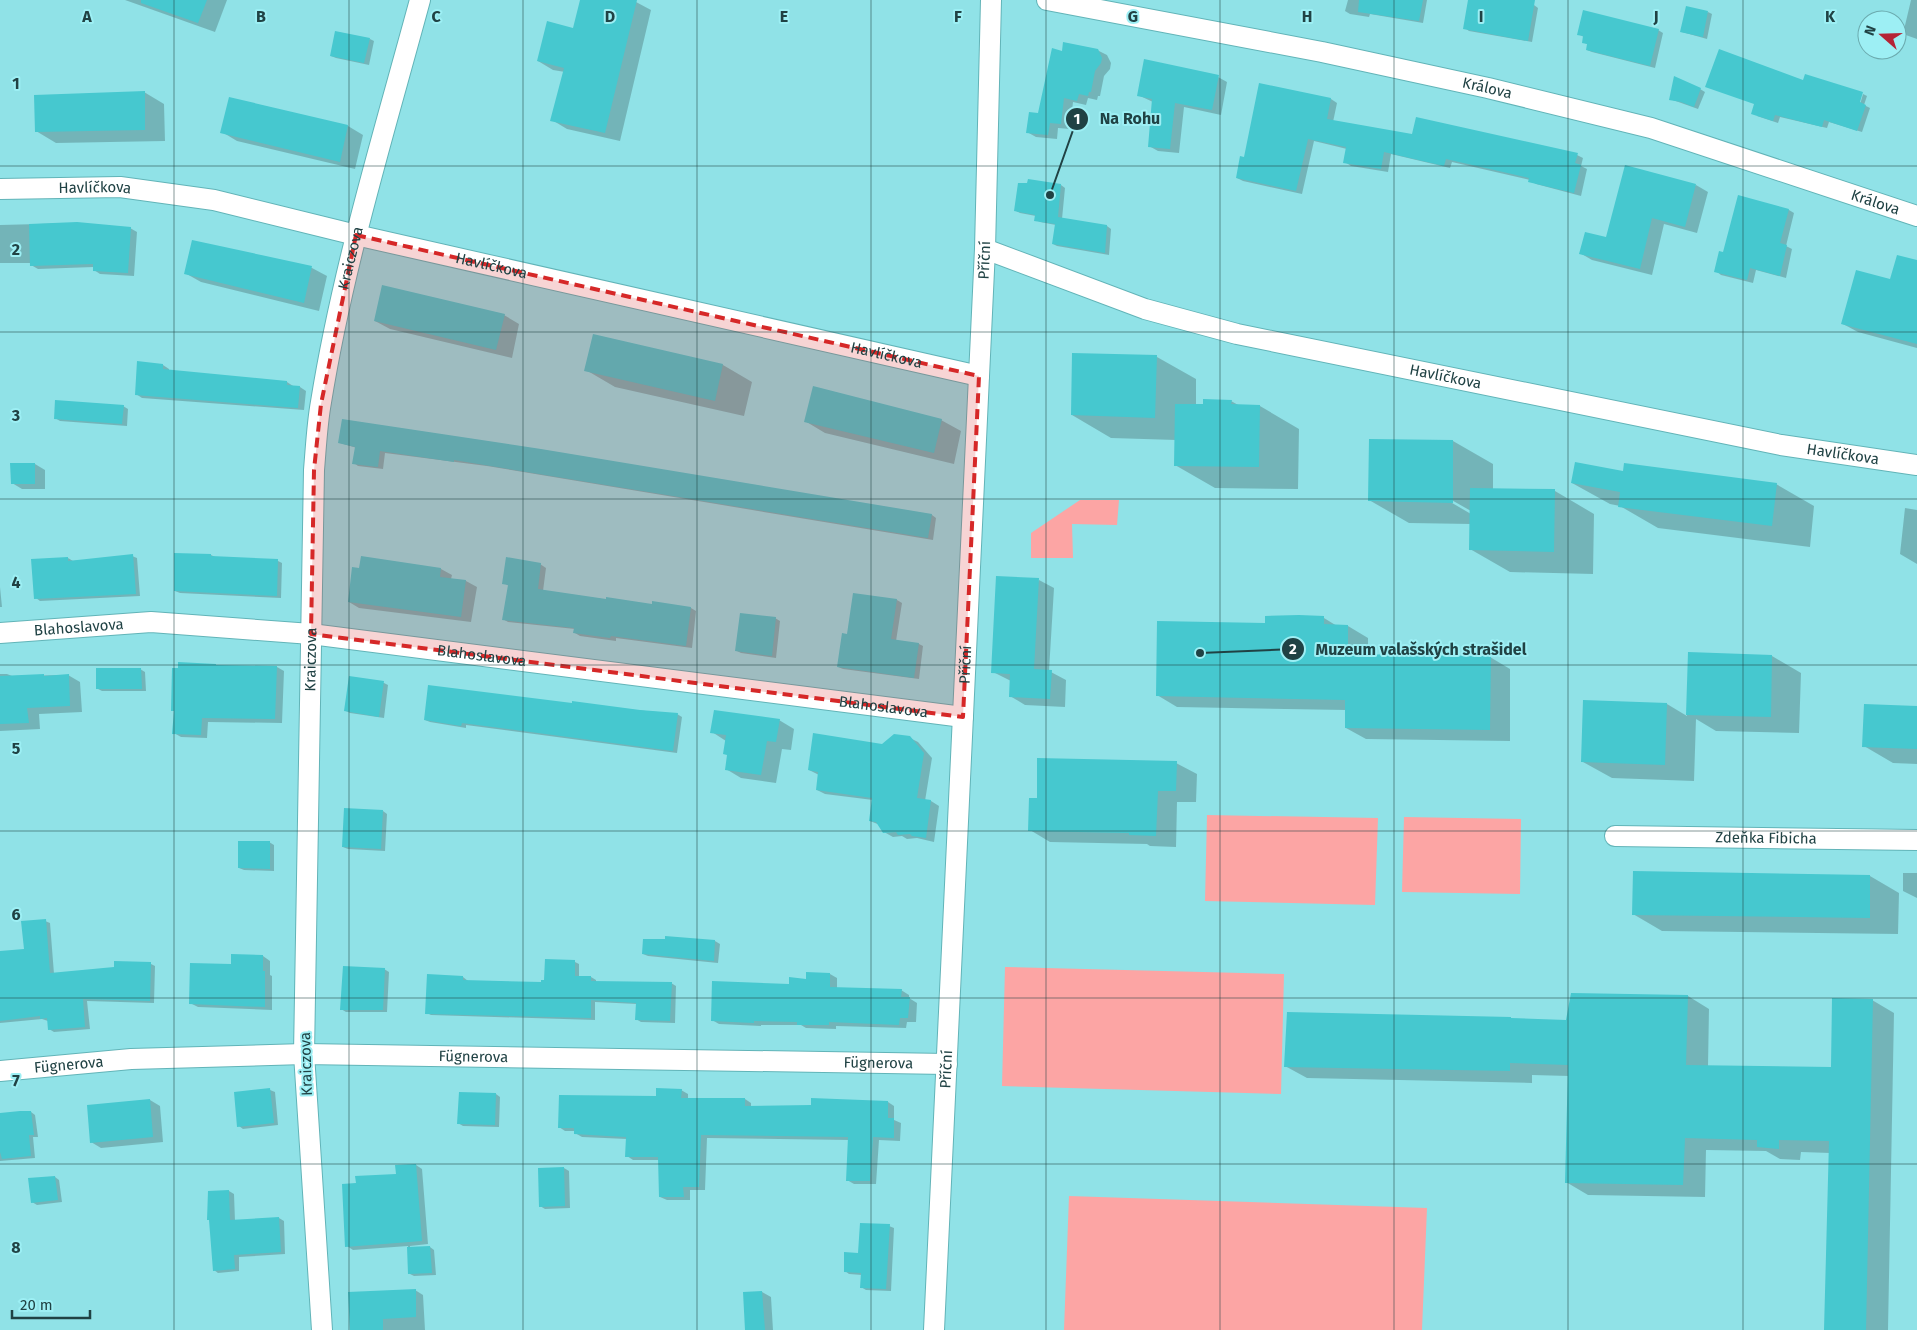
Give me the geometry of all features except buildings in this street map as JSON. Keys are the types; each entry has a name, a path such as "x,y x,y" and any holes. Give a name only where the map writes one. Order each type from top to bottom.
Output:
{"street":[{"name":"Kraiczova","path":"322,1330 304,1054 314,470 321,404 336,321 356,235 420,0"},
{"name":"Příční","path":"934,1330 985,249 991,0"},
{"name":"Králova","path":"1048,0 1322,52 1488,88 1651,128 1917,216"},
{"name":"Havlíčkova","path":"0,189 120,187 214,200 356,235 979,376"},
{"name":"Havlíčkova","path":"985,249 1144,308 1230,332 1781,445 1917,465"},
{"name":"Blahoslavova","path":"0,634 151,622 311,634 962,717"},
{"name":"Zdeňka Fibicha","path":"1615,836 1917,840"},
{"name":"Fügnerova","path":"0,1071 131,1059 304,1054 947,1064"}],"highlighted area":[{"path":"356,235 979,376 963,717 311,634 314,470 321,404"}],"shaded area":[{"path":"1080,500 1119,500 1117,525 1072,524 1073,558 1031,558 1031,533"},
{"path":"1207,815 1378,818 1375,905 1205,901"},
{"path":"1404,817 1521,819 1520,894 1402,892"},
{"path":"1005,967 1284,974 1281,1094 1002,1086"},
{"path":"1069,1196 1427,1208 1422,1330 1064,1330"}],"place":[{"name":"Na Rohu","path":"1050,195"},
{"name":"Muzeum valašských strašidel","path":"1200,653"}]}
